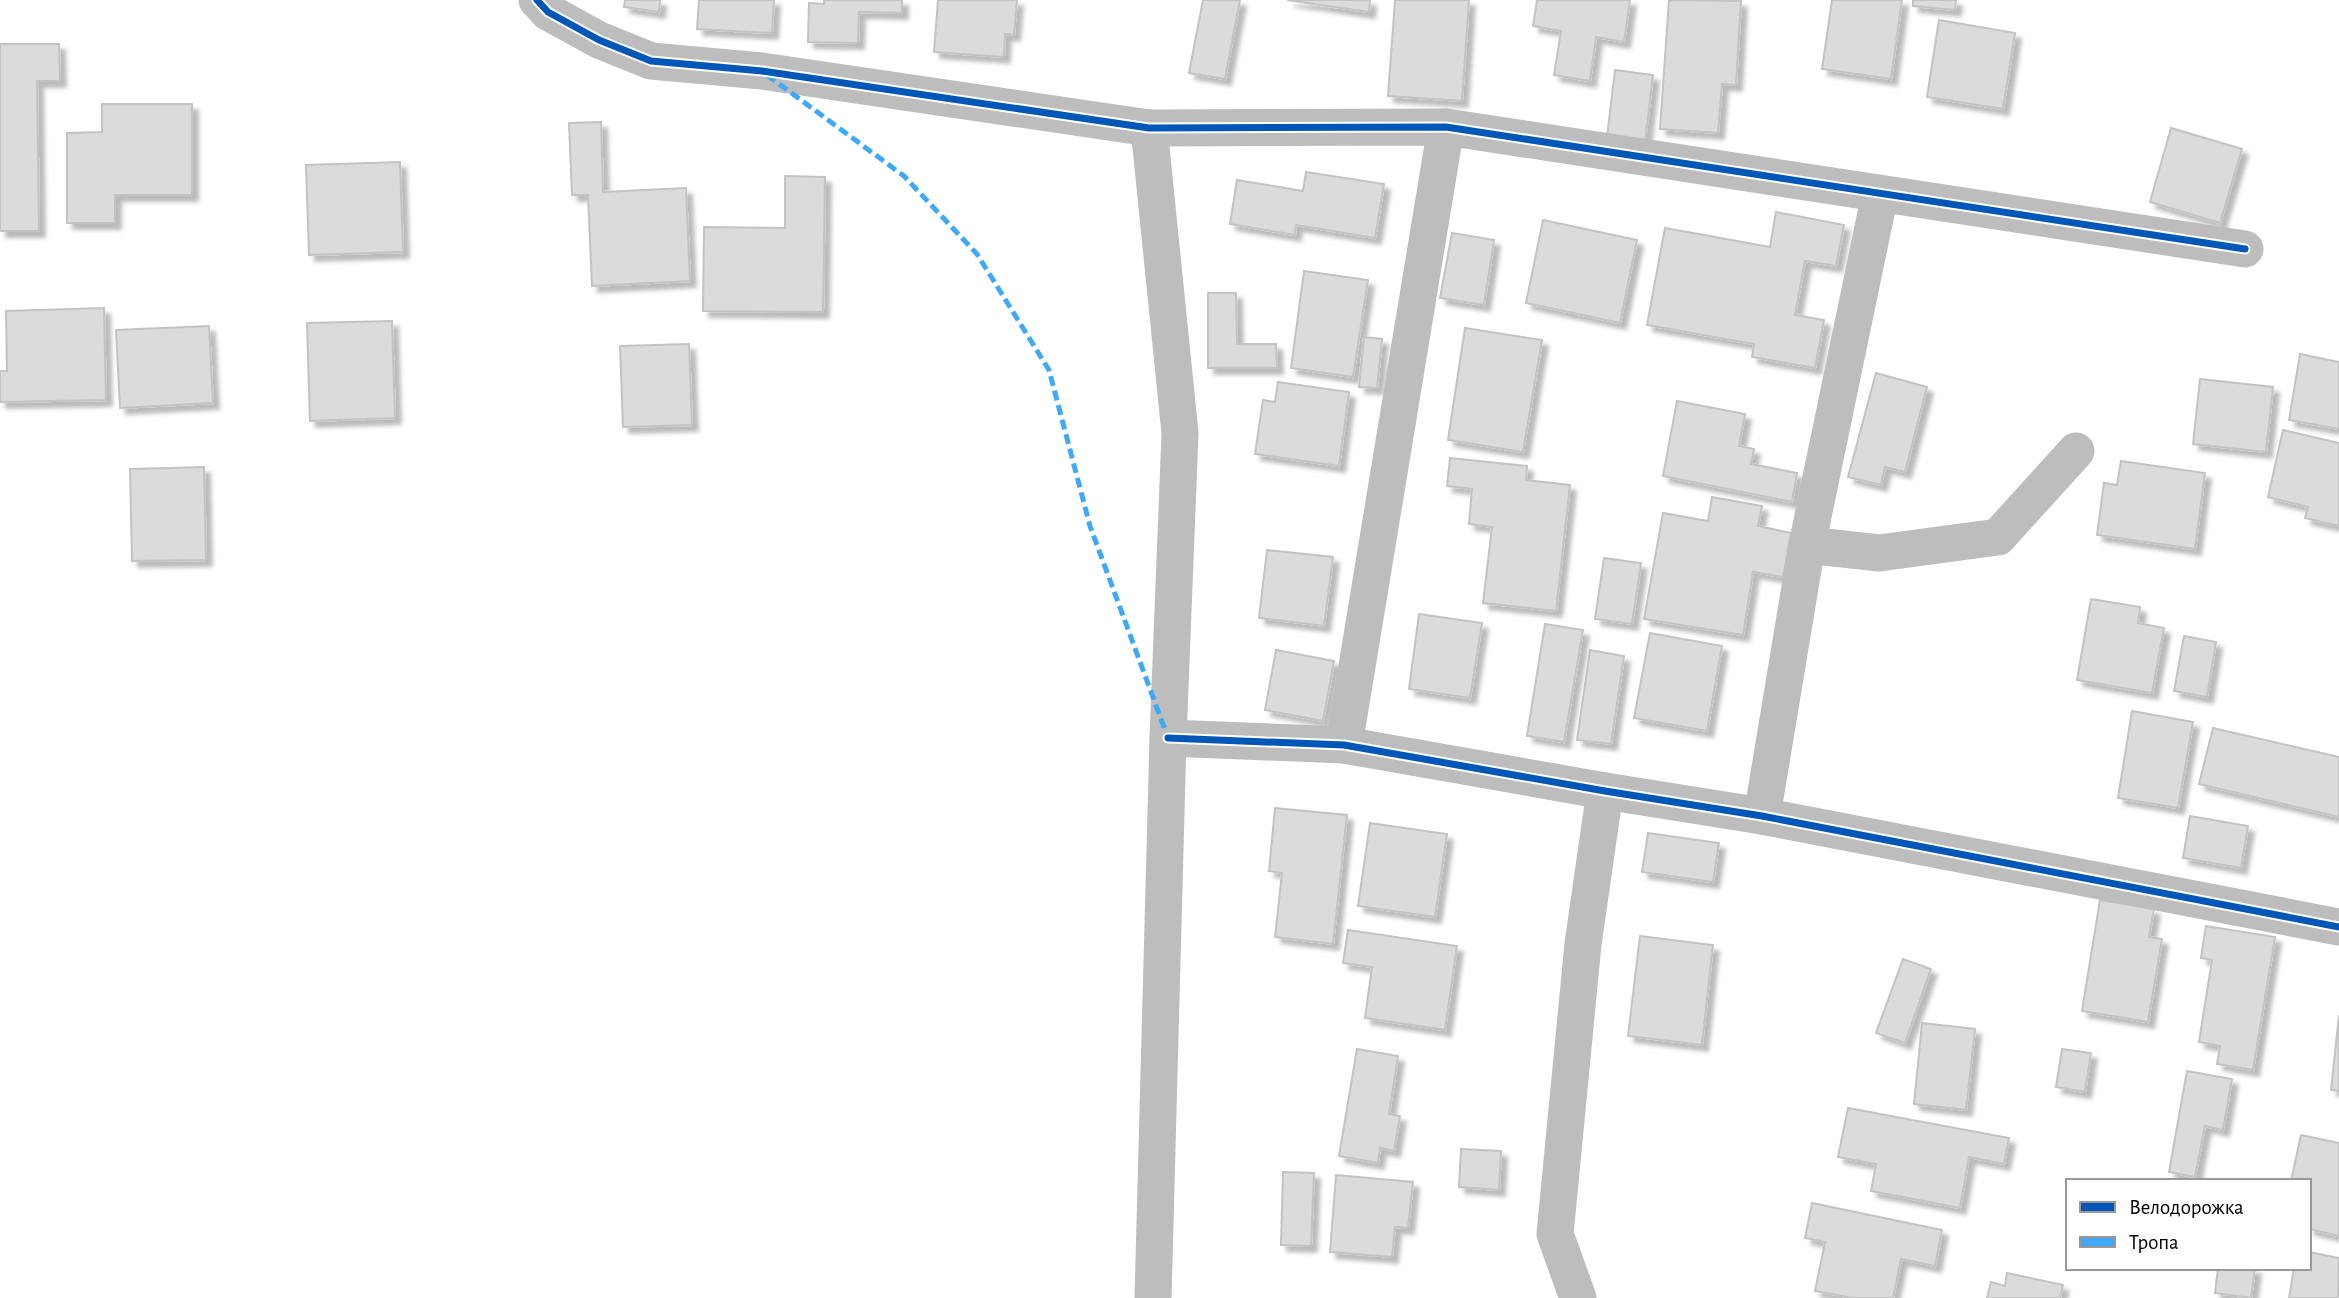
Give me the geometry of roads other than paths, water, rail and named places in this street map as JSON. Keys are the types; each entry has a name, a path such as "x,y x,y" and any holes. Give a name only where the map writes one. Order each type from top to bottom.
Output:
{"street":[{"path":"537,0 548,12 599,40 651,61 762,71 1149,128 1446,127 2245,249"},
{"path":"1344,746 1446,127"},
{"path":"1149,128 1180,433 1168,738 1153,1298"},
{"path":"1762,816 1807,545 1880,194"},
{"path":"1807,545 1879,553 1998,537 2076,451"},
{"path":"1168,738 1344,746 1762,816 2338,924"},
{"path":"1578,1298 1555,1234 1583,944 1605,791"}]}
